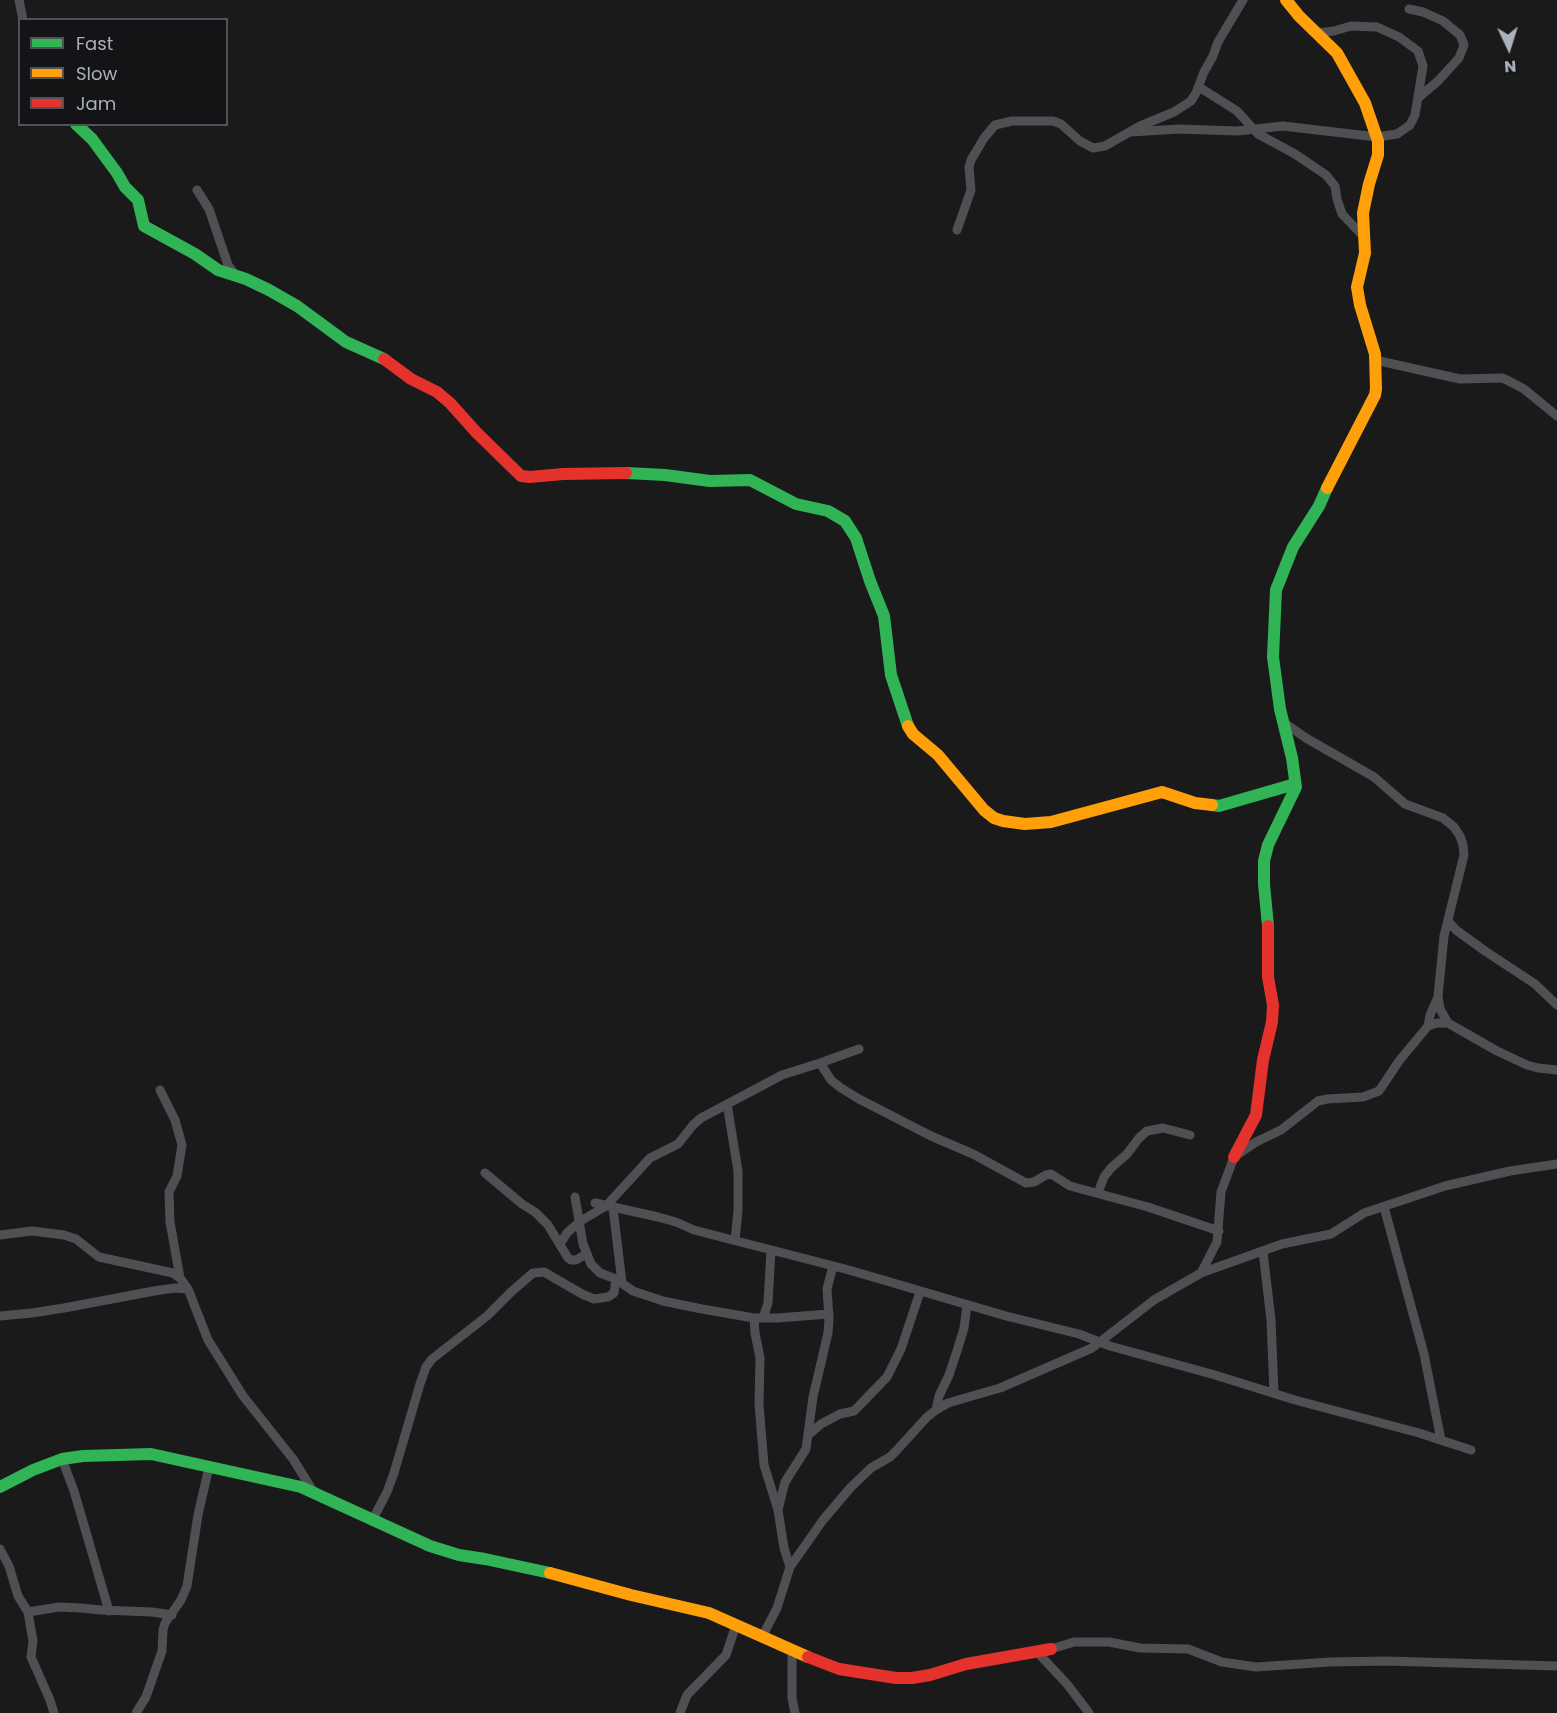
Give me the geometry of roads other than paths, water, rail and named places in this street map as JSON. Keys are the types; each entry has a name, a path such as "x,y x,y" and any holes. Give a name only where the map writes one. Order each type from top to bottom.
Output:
{"street":[{"path":"19,0 23,18"},
{"path":"957,230 971,190 969,167 971,160 988,132 995,125 1012,121 1053,122 1061,124 1080,141 1093,148 1105,146 1191,101 1214,56 1218,42 1243,0"},
{"path":"1201,1273 1217,1242 1221,1192 1234,1157 1256,1117 1263,1060 1272,1022 1273,1005 1268,976 1268,919 1264,861 1268,845 1295,790 1292,758 1280,709 1273,657 1276,590 1293,547 1319,506 1375,395 1376,388 1375,360 1357,290 1365,253 1366,195 1378,155 1377,137 1359,90 1337,53 1286,0"},
{"path":"1409,9 1423,12 1443,21 1460,35 1464,45 1459,58 1418,98"},
{"path":"1131,132 1179,129 1221,132 1283,126 1377,137 1397,134 1410,125 1415,115 1423,66 1418,51 1386,30 1370,26 1351,26 1316,33"},
{"path":"1199,87 1237,111 1263,138 1295,154 1326,175 1335,186 1342,214 1364,237"},
{"path":"78,126 92,139 125,187 138,200 144,226 195,254 218,270 246,279 269,290 297,306 346,342 387,360 411,379 441,394 521,476 623,473 665,475 710,481 750,480 796,504 828,511 845,521 856,538 884,616 891,675 907,725 913,734 938,754 984,810 994,818 1009,822 1038,824 1081,815 1162,792 1195,802 1219,806 1295,784"},
{"path":"197,190 209,209 228,265 236,276"},
{"path":"1375,360 1460,379 1502,378 1524,389 1557,416"},
{"path":"1283,722 1374,777 1405,804 1438,816 1454,827 1462,842 1464,855 1443,945 1438,996 1440,1009 1448,1023"},
{"path":"1448,921 1456,930 1535,984 1557,1005"},
{"path":"1234,1157 1256,1142 1281,1130 1321,1099 1354,1098 1375,1094 1383,1088 1399,1061 1428,1026 1433,1005 1438,996"},
{"path":"1428,1026 1448,1023 1519,1062 1538,1068 1557,1070"},
{"path":"560,1244 567,1233 579,1222 610,1207 650,1158 676,1146 697,1121 782,1075 859,1049"},
{"path":"820,1064 831,1080 859,1100 973,1154 1015,1178 1030,1183 1044,1175 1052,1174 1070,1186 1148,1207 1219,1231"},
{"path":"160,1090 175,1120 182,1145 177,1176 170,1192 170,1222 180,1278 188,1289 208,1340 243,1396 293,1459 313,1491"},
{"path":"727,1104 738,1171 735,1240"},
{"path":"1098,1193 1104,1177 1111,1168 1148,1131 1163,1128 1190,1135"},
{"path":"762,1637 777,1608 790,1567 823,1520 851,1487 871,1468 897,1450 936,1410 948,1403 1000,1388 1086,1351 1154,1300 1201,1273 1282,1244 1331,1234 1364,1213 1456,1182 1533,1166 1557,1164"},
{"path":"484,1173 542,1218 568,1258 571,1260 586,1254"},
{"path":"575,1197 583,1244 591,1264 643,1295 702,1309 759,1318 829,1314"},
{"path":"595,1203 658,1217 694,1230 833,1266 1006,1317 1080,1334 1110,1346 1274,1394 1392,1425 1471,1450"},
{"path":"372,1521 394,1473 420,1384 426,1367 432,1359 487,1316 533,1273 544,1272 594,1299 608,1297 614,1293 619,1281 610,1207"},
{"path":"1384,1207 1424,1354 1441,1440"},
{"path":"0,1235 32,1231 64,1235 76,1239 99,1257 168,1272 180,1278"},
{"path":"771,1250 767,1307 759,1318 755,1334 760,1358 759,1404 764,1466 778,1510 784,1548 790,1567"},
{"path":"1263,1252 1271,1320 1274,1394"},
{"path":"778,1510 785,1482 806,1449 813,1397 828,1333 827,1289 833,1266"},
{"path":"0,1316 64,1308 154,1291 188,1289"},
{"path":"808,1435 821,1424 840,1414 854,1411 888,1377 901,1349 920,1292"},
{"path":"936,1410 964,1328 967,1305"},
{"path":"0,1487 33,1470 62,1459 145,1454 286,1483 313,1491 372,1521 430,1546 459,1555 541,1571 709,1613 792,1651 840,1669 896,1678 926,1676 966,1664 1037,1652 1074,1642 1109,1642 1140,1648 1188,1649 1222,1662 1263,1667 1386,1661 1557,1666"},
{"path":"62,1459 74,1491 109,1611"},
{"path":"136,1713 150,1688 163,1650 165,1623 182,1600 187,1586 198,1515 209,1467"},
{"path":"0,1549 9,1566 18,1596 28,1612 33,1641 31,1657 54,1713"},
{"path":"28,1612 60,1607 172,1615"},
{"path":"680,1713 687,1695 726,1655 736,1625"},
{"path":"792,1651 792,1698 795,1713"},
{"path":"1037,1652 1067,1684 1089,1713"}]}
